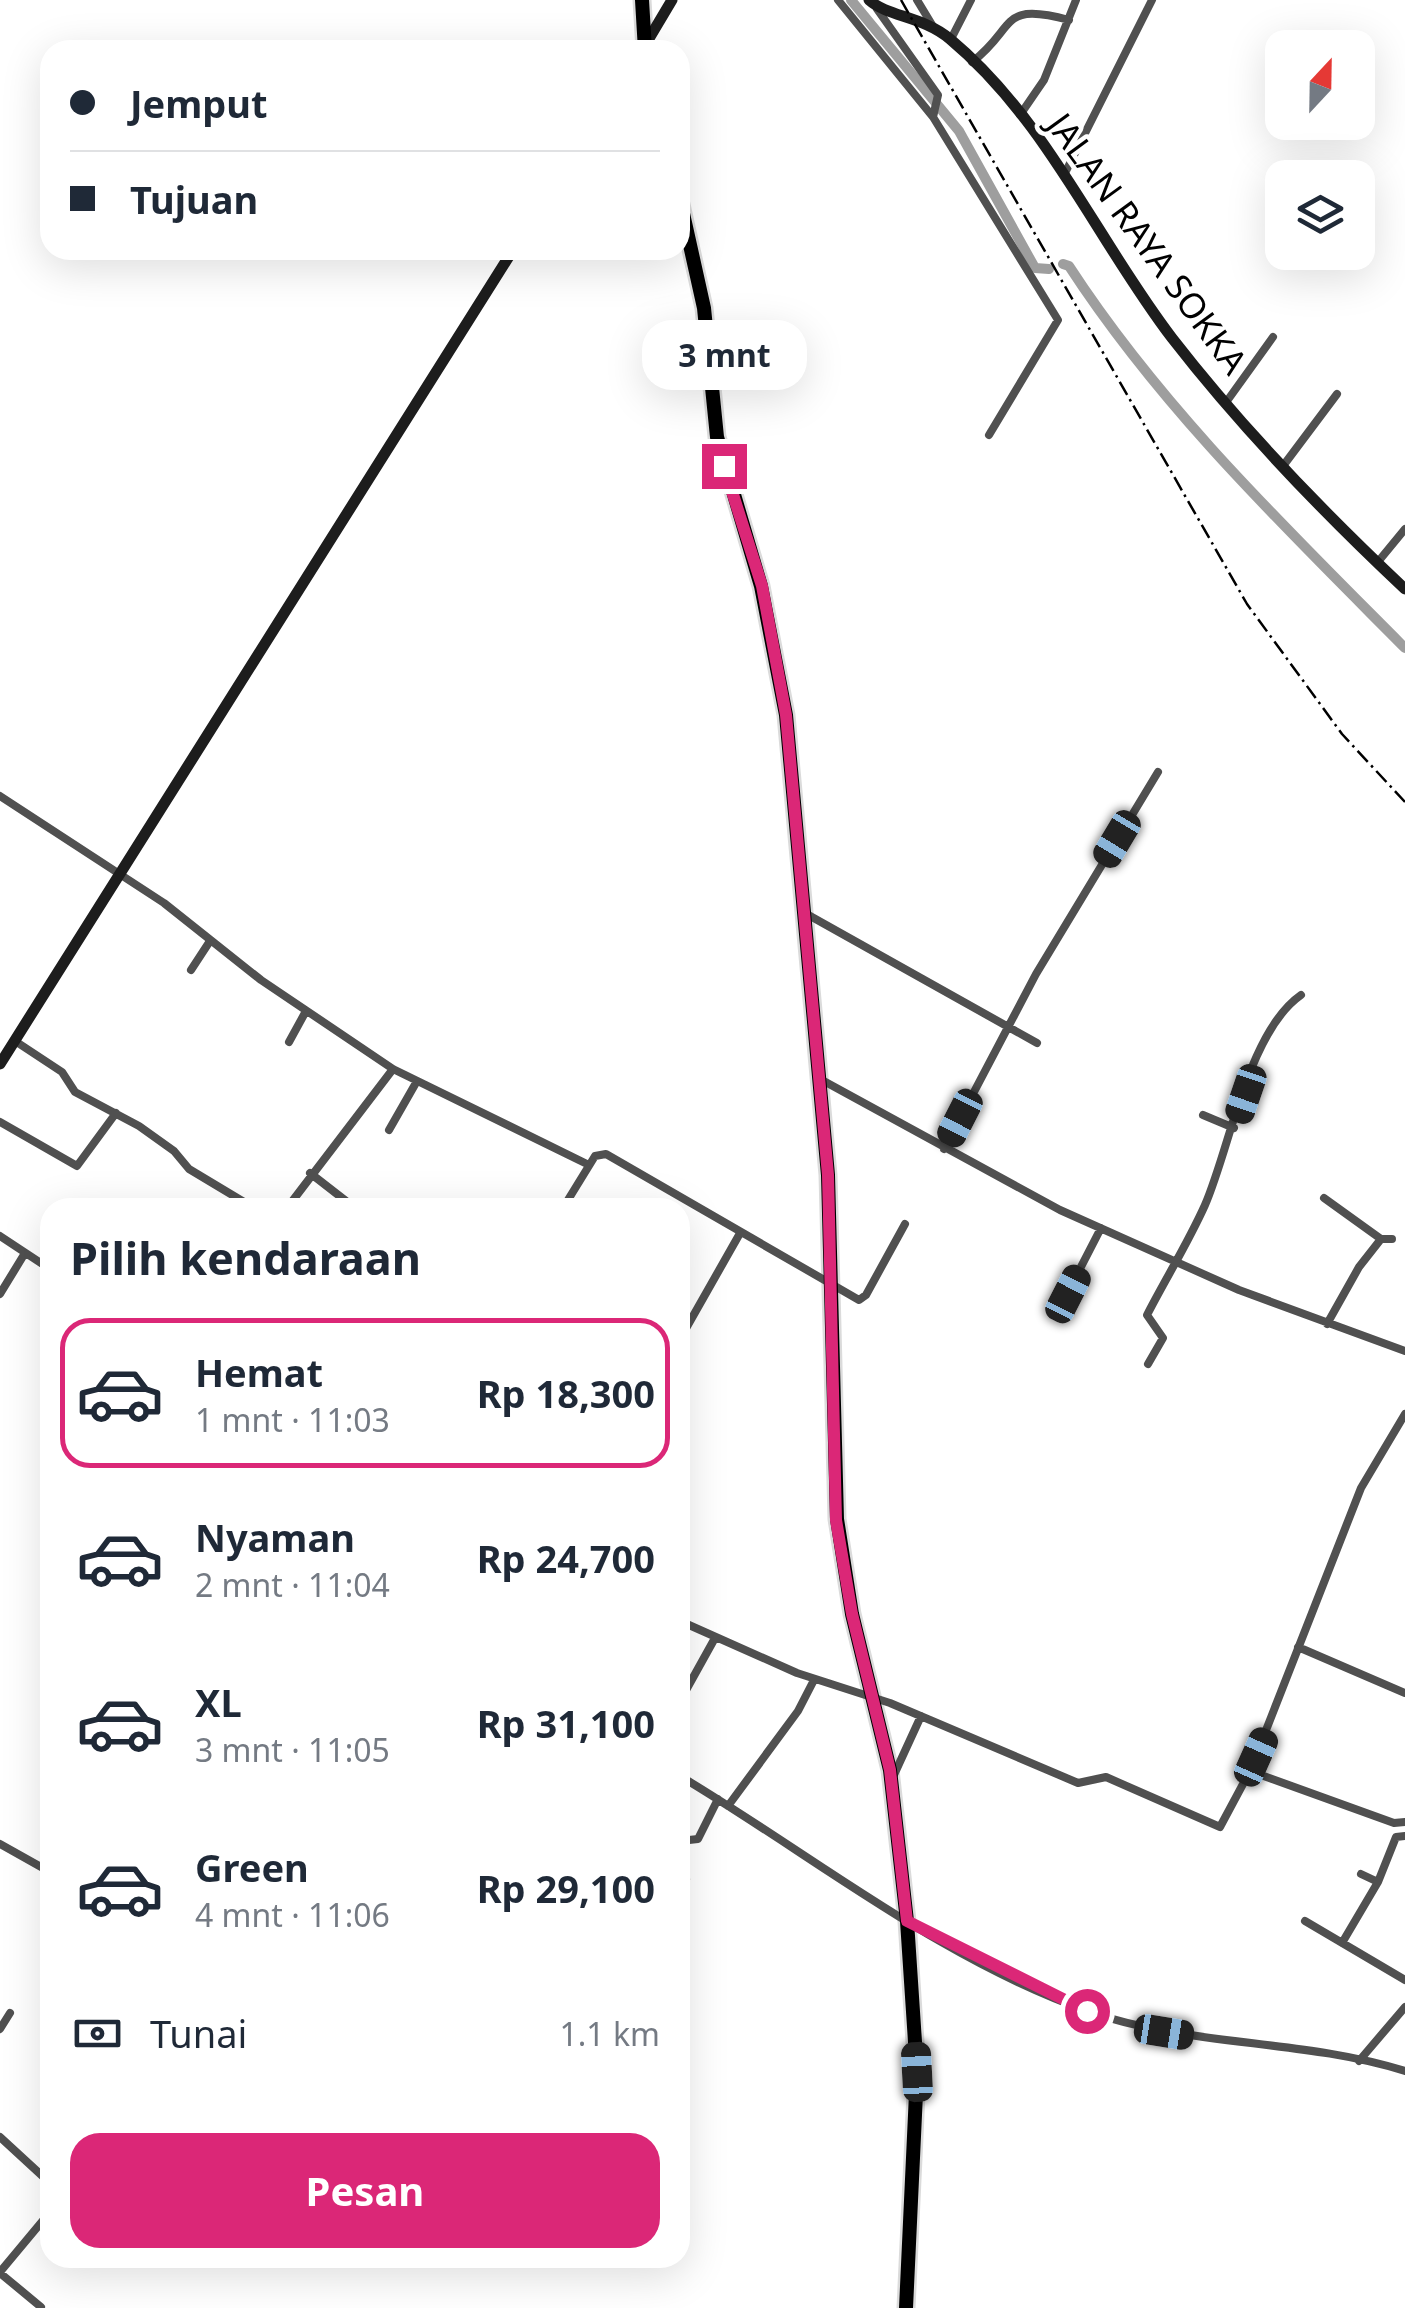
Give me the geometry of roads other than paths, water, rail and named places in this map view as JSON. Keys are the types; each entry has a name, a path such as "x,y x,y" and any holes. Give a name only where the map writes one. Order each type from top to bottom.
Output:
{"highway":[{"path":"642,0 644,40"},
{"path":"690,245 704,308 717,437 777,653 820,1080 832,1284 838,1536 852,1614 892,1781 907,1921 917,2072 906,2308"}],"street":[{"path":"649,40 672,0"},
{"path":"838,0 934,114 1058,323 989,435"},
{"path":"917,0 934,28"},
{"path":"950,39 971,0"},
{"path":"1020,116 1044,80 1076,0"},
{"path":"1065,173 1152,0"},
{"path":"872,3 939,100 934,114"},
{"name":"JALAN RAYA SOKKA","path":"872,3 916,16 950,39 972,62 1065,173 1171,337 1283,466 1405,589"},
{"path":"972,62 989,48 1002,26 1021,15 1036,11 1069,20"},
{"path":"0,1064 507,260"},
{"path":"1226,401 1273,337"},
{"path":"1283,466 1338,394"},
{"path":"1377,563 1405,529"},
{"path":"944,1150 1008,1023 1158,772"},
{"path":"0,796 119,875 393,1069 589,1165"},
{"path":"802,912 1008,1023 1037,1043"},
{"path":"192,970 210,940"},
{"path":"1148,1364 1163,1338 1146,1318 1206,1201 1266,1038 1278,1017 1301,995"},
{"path":"289,1042 306,1011"},
{"path":"15,1042 62,1072 75,1092 171,1148 188,1169 231,1198"},
{"path":"294,1198 393,1069"},
{"path":"820,1080 944,1150 1100,1228 1327,1324 1405,1352"},
{"path":"389,1130 417,1081"},
{"path":"0,1122 78,1166 116,1113"},
{"path":"1203,1114 1234,1128"},
{"path":"569,1198 595,1156 612,1156 680,1198"},
{"path":"310,1173 343,1198"},
{"path":"1324,1198 1381,1239 1392,1239"},
{"path":"690,1205 856,1300 864,1298 905,1224"},
{"path":"1068,1294 1100,1228"},
{"path":"690,1321 739,1235"},
{"path":"0,1236 40,1262"},
{"path":"1327,1324 1381,1239"},
{"path":"0,1294 25,1253"},
{"path":"690,1626 814,1680 921,1716 1078,1783 1098,1777 1113,1779 1222,1828 1250,1771 1364,1483 1405,1414"},
{"path":"690,1683 714,1638"},
{"path":"1298,1647 1405,1692"},
{"path":"728,1806 798,1712 814,1680"},
{"path":"892,1781 921,1716"},
{"path":"1250,1771 1394,1823 1405,1822"},
{"path":"690,1782 907,1921 1047,1994 1128,2024 1405,2070"},
{"path":"690,1840 698,1840 718,1799"},
{"path":"1342,1943 1401,1835 1394,1823"},
{"path":"0,1844 40,1866"},
{"path":"1361,1874 1378,1882"},
{"path":"1305,1920 1405,1979"},
{"path":"1359,2061 1405,2007"},
{"path":"0,2029 10,2013"},
{"path":"0,2137 40,2174"},
{"path":"40,2224 0,2272 41,2307"}],"waterway":[{"path":"851,0 959,131 1035,268 1049,269"},
{"path":"1063,264 1069,266 1105,319 1185,418 1270,512 1405,648"}],"railway":[{"path":"901,0 1247,604 1342,734 1405,802"}]}
